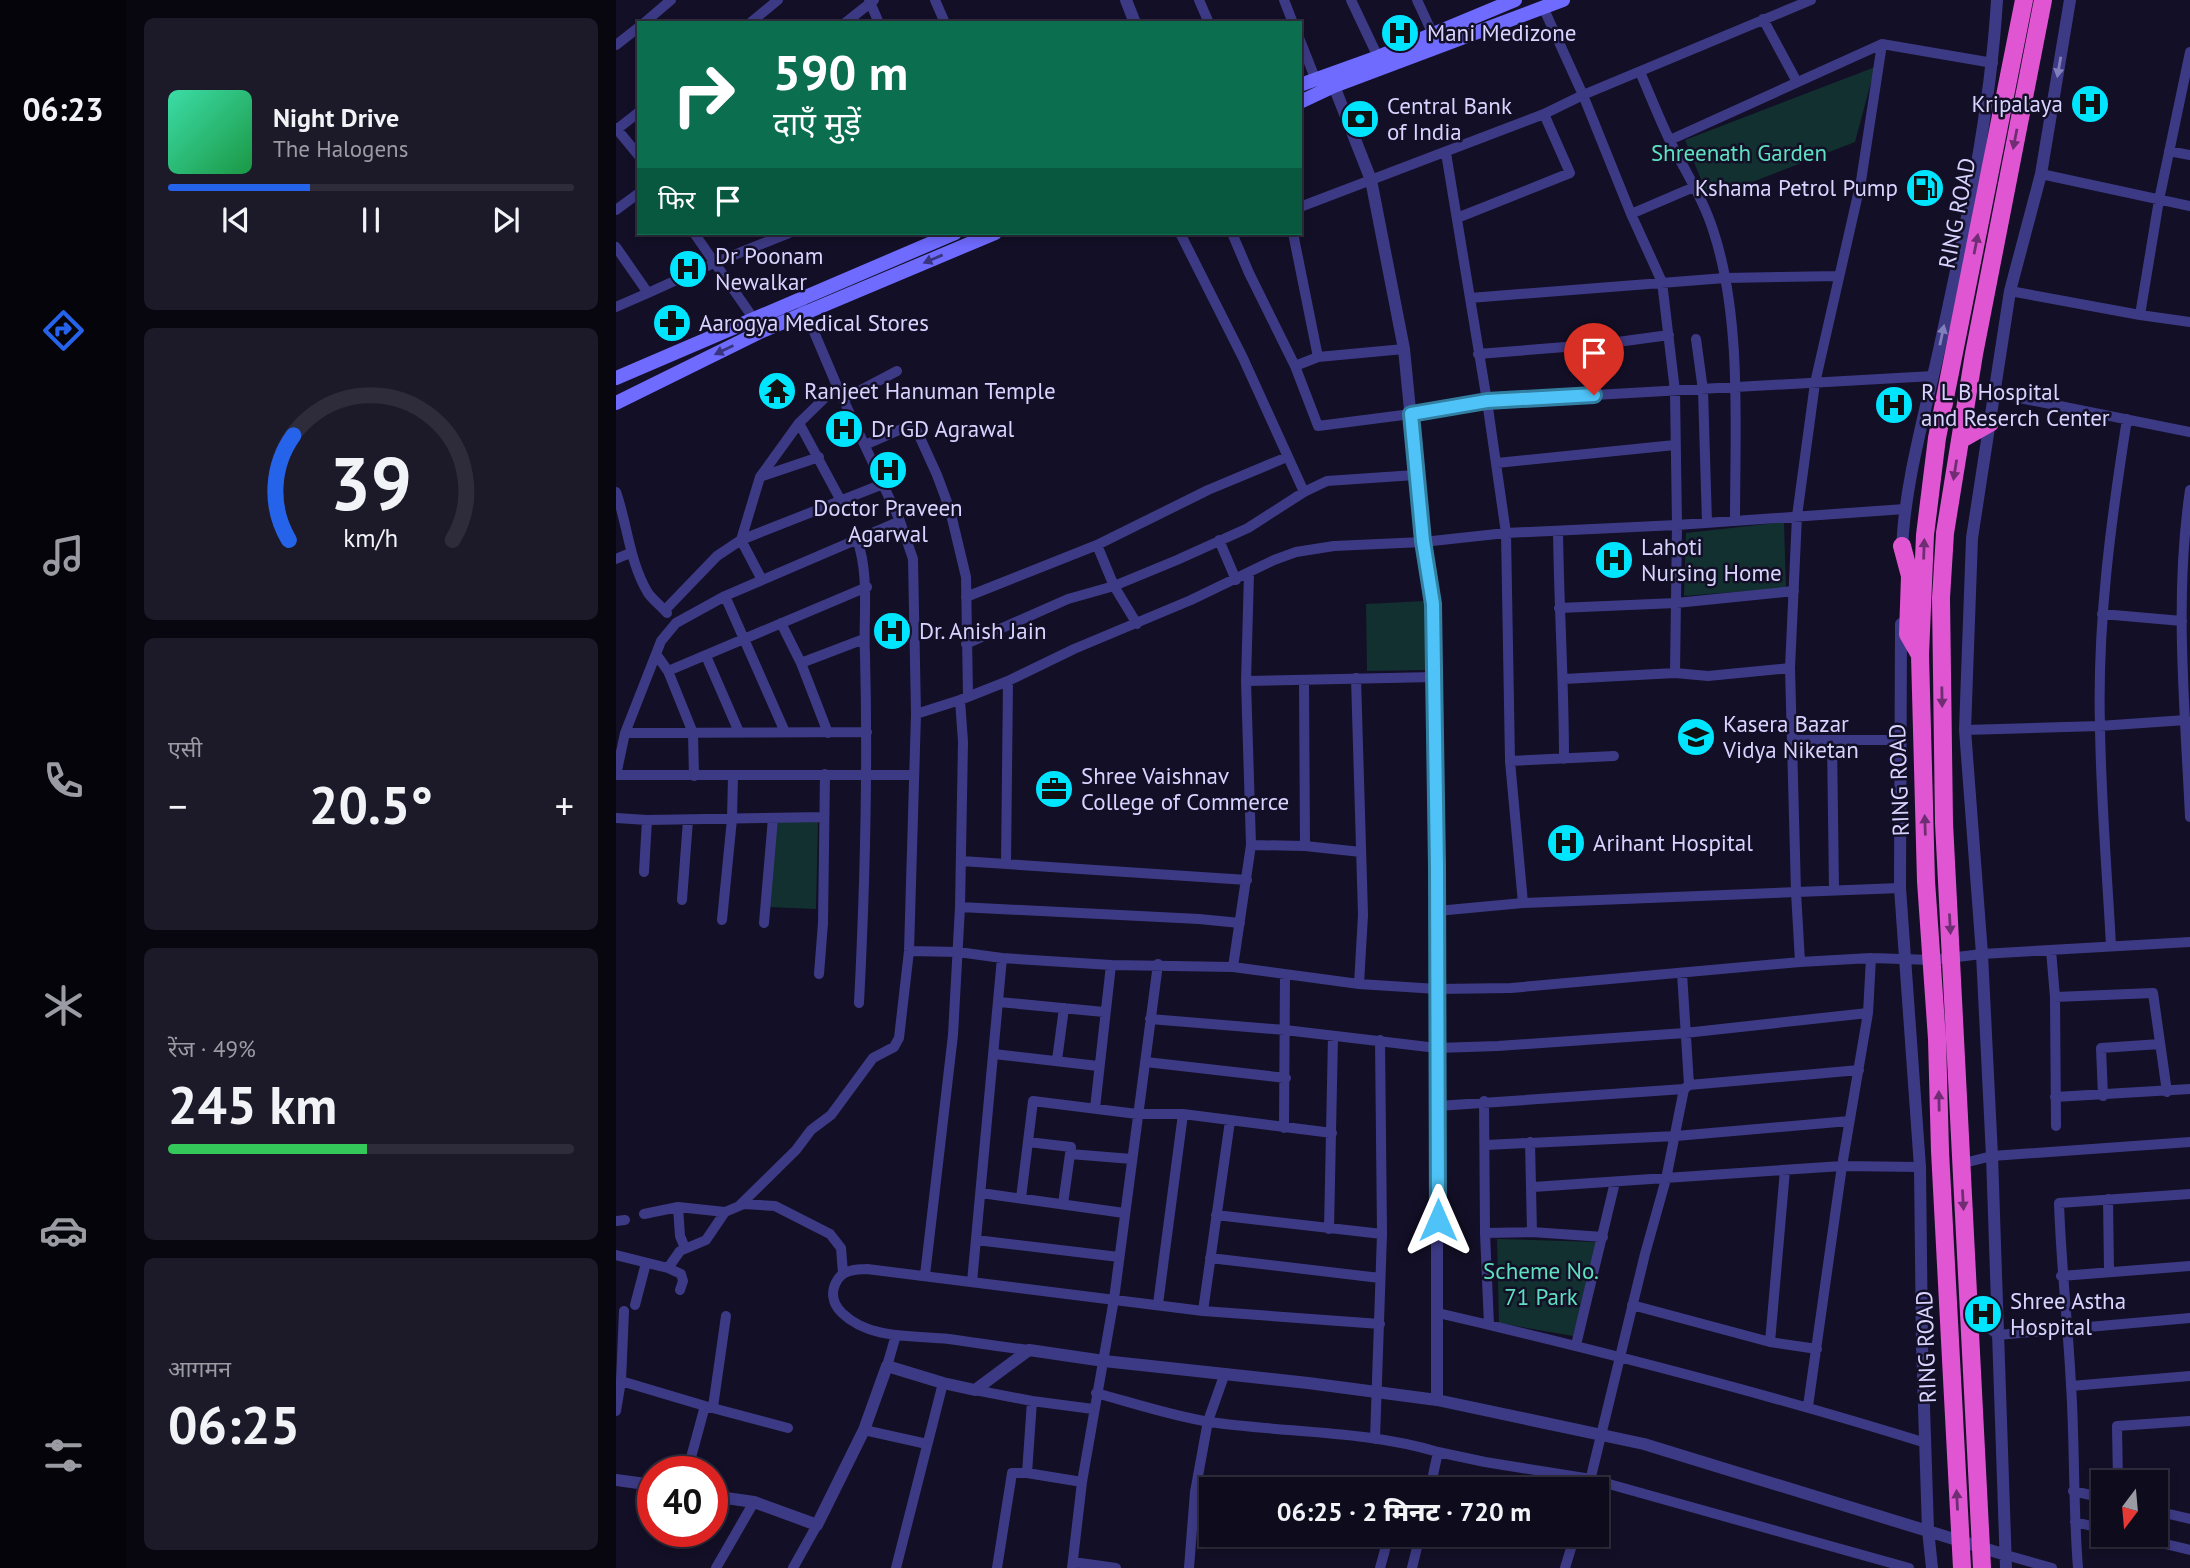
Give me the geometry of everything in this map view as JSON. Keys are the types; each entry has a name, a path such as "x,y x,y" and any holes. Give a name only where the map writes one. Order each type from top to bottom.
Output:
{"highway":[{"name":"RING ROAD","path":"1962,1568 1926,881 1920,655 1925,535 1937,438 2024,0"},
{"name":"RING ROAD","path":"1982,1568 1944,823 1941,598 1945,533 1960,440 2043,0"},
{"path":"1960,440 1990,423"},
{"path":"1902,546 1910,576 1908,634 1920,655"}],"main road":[{"path":"1302,101 1436,40 1515,0"},
{"path":"1302,84 1563,0"},
{"path":"616,403 798,300 950,235"},
{"path":"616,378 758,325 806,313 990,235"}],"street":[{"path":"646,21 671,0"},
{"path":"752,21 778,0"},
{"path":"934,0 944,21"},
{"path":"1126,0 1134,21"},
{"path":"1199,0 1208,21"},
{"path":"1284,0 1292,21"},
{"path":"1351,0 1378,58"},
{"path":"1416,0 1436,40"},
{"path":"1302,206 1544,114 1583,95 1811,0"},
{"path":"1932,1568 1928,1530 1920,1167 1900,888 1902,546 1905,509 1958,265 1993,63 1997,0"},
{"path":"2006,1561 1992,1156 1982,954 1965,730 1972,538 2010,291 2041,174 2070,0"},
{"path":"847,21 871,1 879,21"},
{"path":"1544,7 1662,282 1675,391 1675,673"},
{"path":"1763,19 1797,82"},
{"path":"616,46 637,29"},
{"path":"1670,140 1882,44 1993,63"},
{"path":"1800,962 1790,668 1797,516 1815,383 1861,180 1882,44"},
{"path":"1302,45 1315,78"},
{"path":"2140,315 2169,151 2186,95 2190,52"},
{"path":"1640,72 1714,232 1725,278 1730,307 1735,389 1735,521"},
{"path":"1334,86 1371,180 1404,349 1415,475 1433,604 1438,1106 1437,1400"},
{"path":"637,113 616,129 637,154"},
{"path":"1457,218 1570,173 1544,114"},
{"path":"2169,151 2190,155"},
{"path":"1446,153 1506,533 1510,761 1523,903"},
{"path":"2041,174 2190,206"},
{"path":"1631,214 1694,187"},
{"path":"616,210 637,194"},
{"path":"695,235 758,325"},
{"path":"1181,235 1304,492"},
{"path":"1236,235 1249,273 1294,366 1318,426 1487,401 1933,376"},
{"path":"1293,235 1318,357"},
{"path":"616,307 771,236"},
{"path":"616,247 648,293"},
{"path":"1471,298 1725,278 1839,276"},
{"path":"2010,291 2190,322"},
{"path":"616,1255 646,1263 677,1257 706,1240 725,1212 740,1205 796,1150 811,1130 831,1115 873,1058 894,1047 899,1038 909,951 916,714 913,559 901,521 798,300"},
{"path":"1478,354 1603,344 1670,335"},
{"path":"1696,339 1703,390 1707,523"},
{"path":"1294,366 1318,357 1404,349"},
{"path":"844,399 897,371"},
{"path":"762,580 741,540 760,477 799,423 837,386"},
{"path":"1995,393 2190,432"},
{"path":"2111,945 2099,726 2102,614 2109,537 2127,419"},
{"path":"799,423 840,499"},
{"path":"865,445 906,428 917,431 937,475 955,527 966,578 967,644 958,952 953,1035 925,1275"},
{"path":"1497,463 1675,445"},
{"path":"760,477 818,457"},
{"path":"966,597 1097,545 1208,490 1287,457"},
{"path":"967,644 1068,599 1114,586 1248,528 1304,492 1327,481 1415,475"},
{"path":"665,610 716,556 741,540 883,484"},
{"path":"2190,490 2183,539 2182,621 2190,817"},
{"path":"616,492 625,520 630,554 650,595 676,623"},
{"path":"916,714 1008,681 1074,649 1137,624 1296,552 1334,546 1506,533 1677,525 1905,509"},
{"path":"901,521 725,596 676,623 661,640 625,733 616,775 914,775"},
{"path":"1558,532 1559,608 1564,679 1564,760"},
{"path":"857,539 867,587 864,639 867,849 859,1003"},
{"path":"1219,540 1236,580"},
{"path":"1097,545 1114,586 1137,624"},
{"path":"616,559 630,554"},
{"path":"1233,967 1251,845 1246,681 1249,573"},
{"path":"668,671 867,587"},
{"path":"1559,608 1676,603 1794,591"},
{"path":"725,596 785,732"},
{"path":"2102,614 2182,621"},
{"path":"781,623 801,663 828,733"},
{"path":"801,663 864,639"},
{"path":"656,654 668,671 693,733 694,776"},
{"path":"706,656 739,732"},
{"path":"1564,679 1675,673 1708,676 1790,668"},
{"path":"1246,681 1435,677"},
{"path":"1356,678 1363,915 1359,984"},
{"path":"1304,680 1305,846"},
{"path":"1006,863 1008,681"},
{"path":"1965,730 2186,720"},
{"path":"625,733 867,732"},
{"path":"1792,740 1899,740"},
{"path":"1832,740 1833,890"},
{"path":"1510,761 1614,756"},
{"path":"819,974 823,923 825,774"},
{"path":"722,920 732,819 733,776"},
{"path":"616,818 688,820 824,817"},
{"path":"764,923 773,818"},
{"path":"644,872 647,820"},
{"path":"682,900 688,820"},
{"path":"1251,845 1305,846 1361,852"},
{"path":"961,861 1247,880"},
{"path":"1437,911 1523,903 1900,888"},
{"path":"960,907 1240,923"},
{"path":"909,951 958,952 1002,958 1111,965 1233,967 1359,984 1437,989 1511,988 1800,962 1871,958 1952,959 1982,954 2190,942"},
{"path":"2051,950 2055,997 2056,1126"},
{"path":"972,1282 1002,958"},
{"path":"1808,1406 1842,1166 1868,1013 1871,958"},
{"path":"1116,1568 1073,1565 1093,1409 1114,1298 1158,964"},
{"path":"1095,1108 1111,965"},
{"path":"1592,1477 1619,1356 1666,1179 1687,1087 1682,973"},
{"path":"1284,1128 1285,975"},
{"path":"2055,997 2152,993 2167,1092"},
{"path":"999,1002 1104,1012"},
{"path":"1057,1060 1064,1008"},
{"path":"1150,1019 1285,1030 1437,1048 1685,1033 1868,1013"},
{"path":"1329,1229 1333,1036"},
{"path":"1375,1439 1382,1234 1380,1040"},
{"path":"2104,1096 2101,1048 2160,1044"},
{"path":"994,1054 1098,1066"},
{"path":"1146,1062 1286,1078"},
{"path":"1438,1106 1687,1087 1859,1070"},
{"path":"2055,1097 2190,1089"},
{"path":"1021,1198 1033,1101 1137,1114 1183,1114 1332,1133"},
{"path":"1484,1101 1489,1325"},
{"path":"1158,1304 1183,1114"},
{"path":"1203,1311 1230,1121"},
{"path":"1486,1145 1676,1136 1849,1121"},
{"path":"1028,1142 1071,1147 1063,1204"},
{"path":"1530,1142 1532,1232"},
{"path":"1960,1164 1992,1156 2190,1142"},
{"path":"1070,1154 1132,1159"},
{"path":"1533,1187 1842,1166 1920,1167"},
{"path":"1770,1342 1785,1170"},
{"path":"1576,1345 1615,1182"},
{"path":"981,1193 1124,1213"},
{"path":"2078,1568 2071,1386 2061,1276 2059,1203 2189,1197"},
{"path":"2108,1199 2109,1271"},
{"path":"740,1205 775,1206 830,1234 841,1248 843,1273"},
{"path":"644,1214 678,1207 725,1212"},
{"path":"678,1207 680,1236 677,1257 683,1281 680,1290"},
{"path":"1216,1215 1382,1234"},
{"path":"1485,1233 1532,1232 1603,1237"},
{"path":"976,1240 1119,1257"},
{"path":"1210,1258 1380,1278"},
{"path":"635,1304 646,1263"},
{"path":"2061,1276 2190,1266"},
{"path":"1380,1324 1203,1311 867,1269 843,1273 836,1281 833,1291 836,1307 847,1318 868,1329 896,1335 1378,1391 1437,1400 1644,1444 1980,1545 2006,1561 2052,1568"},
{"path":"1632,1305 1770,1342 1817,1349"},
{"path":"616,1411 621,1381 624,1311"},
{"path":"1969,1312 1998,1335 2190,1318"},
{"path":"1438,1313 1576,1345 1808,1406 1926,1443"},
{"path":"692,1456 709,1407 726,1316"},
{"path":"793,1568 864,1430 896,1335"},
{"path":"975,1390 1029,1350"},
{"path":"887,1366 975,1390 1093,1409"},
{"path":"1189,1568 1195,1492 1208,1421 1226,1373"},
{"path":"2071,1386 2190,1376"},
{"path":"621,1381 788,1428"},
{"path":"896,1568 943,1383"},
{"path":"1096,1393 1208,1421 1410,1443 1438,1452 1557,1477"},
{"path":"1027,1473 1032,1401"},
{"path":"2118,1470 2117,1426 2190,1421"},
{"path":"864,1430 927,1444"},
{"path":"1433,1477 1438,1452"},
{"path":"997,1568 1012,1474 1027,1473 1082,1482"},
{"path":"616,1479 637,1482"},
{"path":"1609,1489 1909,1568"},
{"path":"2073,1491 2091,1495"},
{"path":"1195,1492 1199,1492"},
{"path":"728,1498 754,1502 817,1525"},
{"path":"716,1568 754,1502"},
{"path":"2168,1513 2190,1518"},
{"path":"2075,1522 2091,1526"},
{"path":"2168,1545 2190,1550"},
{"path":"1380,1568 1386,1547"},
{"path":"1412,1568 1417,1547"},
{"path":"1565,1568 1571,1547"}],"green space":[{"name":"Shreenath Garden","path":"1875,67 1855,142 1709,199 1685,140"},
{"path":"1784,522 1786,588 1684,596 1686,533"},
{"path":"1425,601 1429,670 1367,671 1366,604"},
{"path":"776,819 818,821 816,909 768,907"},
{"name":"Scheme No. 71 Park","path":"1497,1239 1597,1242 1573,1336 1499,1323"}],"place":[{"name":"Mani Medizone","path":"1400,33"},
{"name":"Kripalaya","path":"2090,104"},
{"name":"Central Bank of India","path":"1360,119"},
{"name":"Kshama Petrol Pump","path":"1925,188"},
{"name":"Dr Poonam Newalkar","path":"688,269"},
{"name":"Aarogya Medical Stores","path":"672,323"},
{"name":"Ranjeet Hanuman Temple","path":"777,391"},
{"name":"R L B Hospital and Reserch Center","path":"1894,405"},
{"name":"Dr GD Agrawal","path":"844,429"},
{"name":"Doctor Praveen Agarwal","path":"888,470"},
{"name":"Lahoti Nursing Home","path":"1614,560"},
{"name":"Dr. Anish Jain","path":"892,631"},
{"name":"Kasera Bazar Vidya Niketan","path":"1696,737"},
{"name":"Shree Vaishnav College of Commerce","path":"1054,789"},
{"name":"Arihant Hospital","path":"1566,843"},
{"name":"Shree Astha Hospital","path":"1983,1314"}],"route":[{"path":"1438,1220 1433,604 1415,475 1411,414 1487,401 1594,395"}]}
